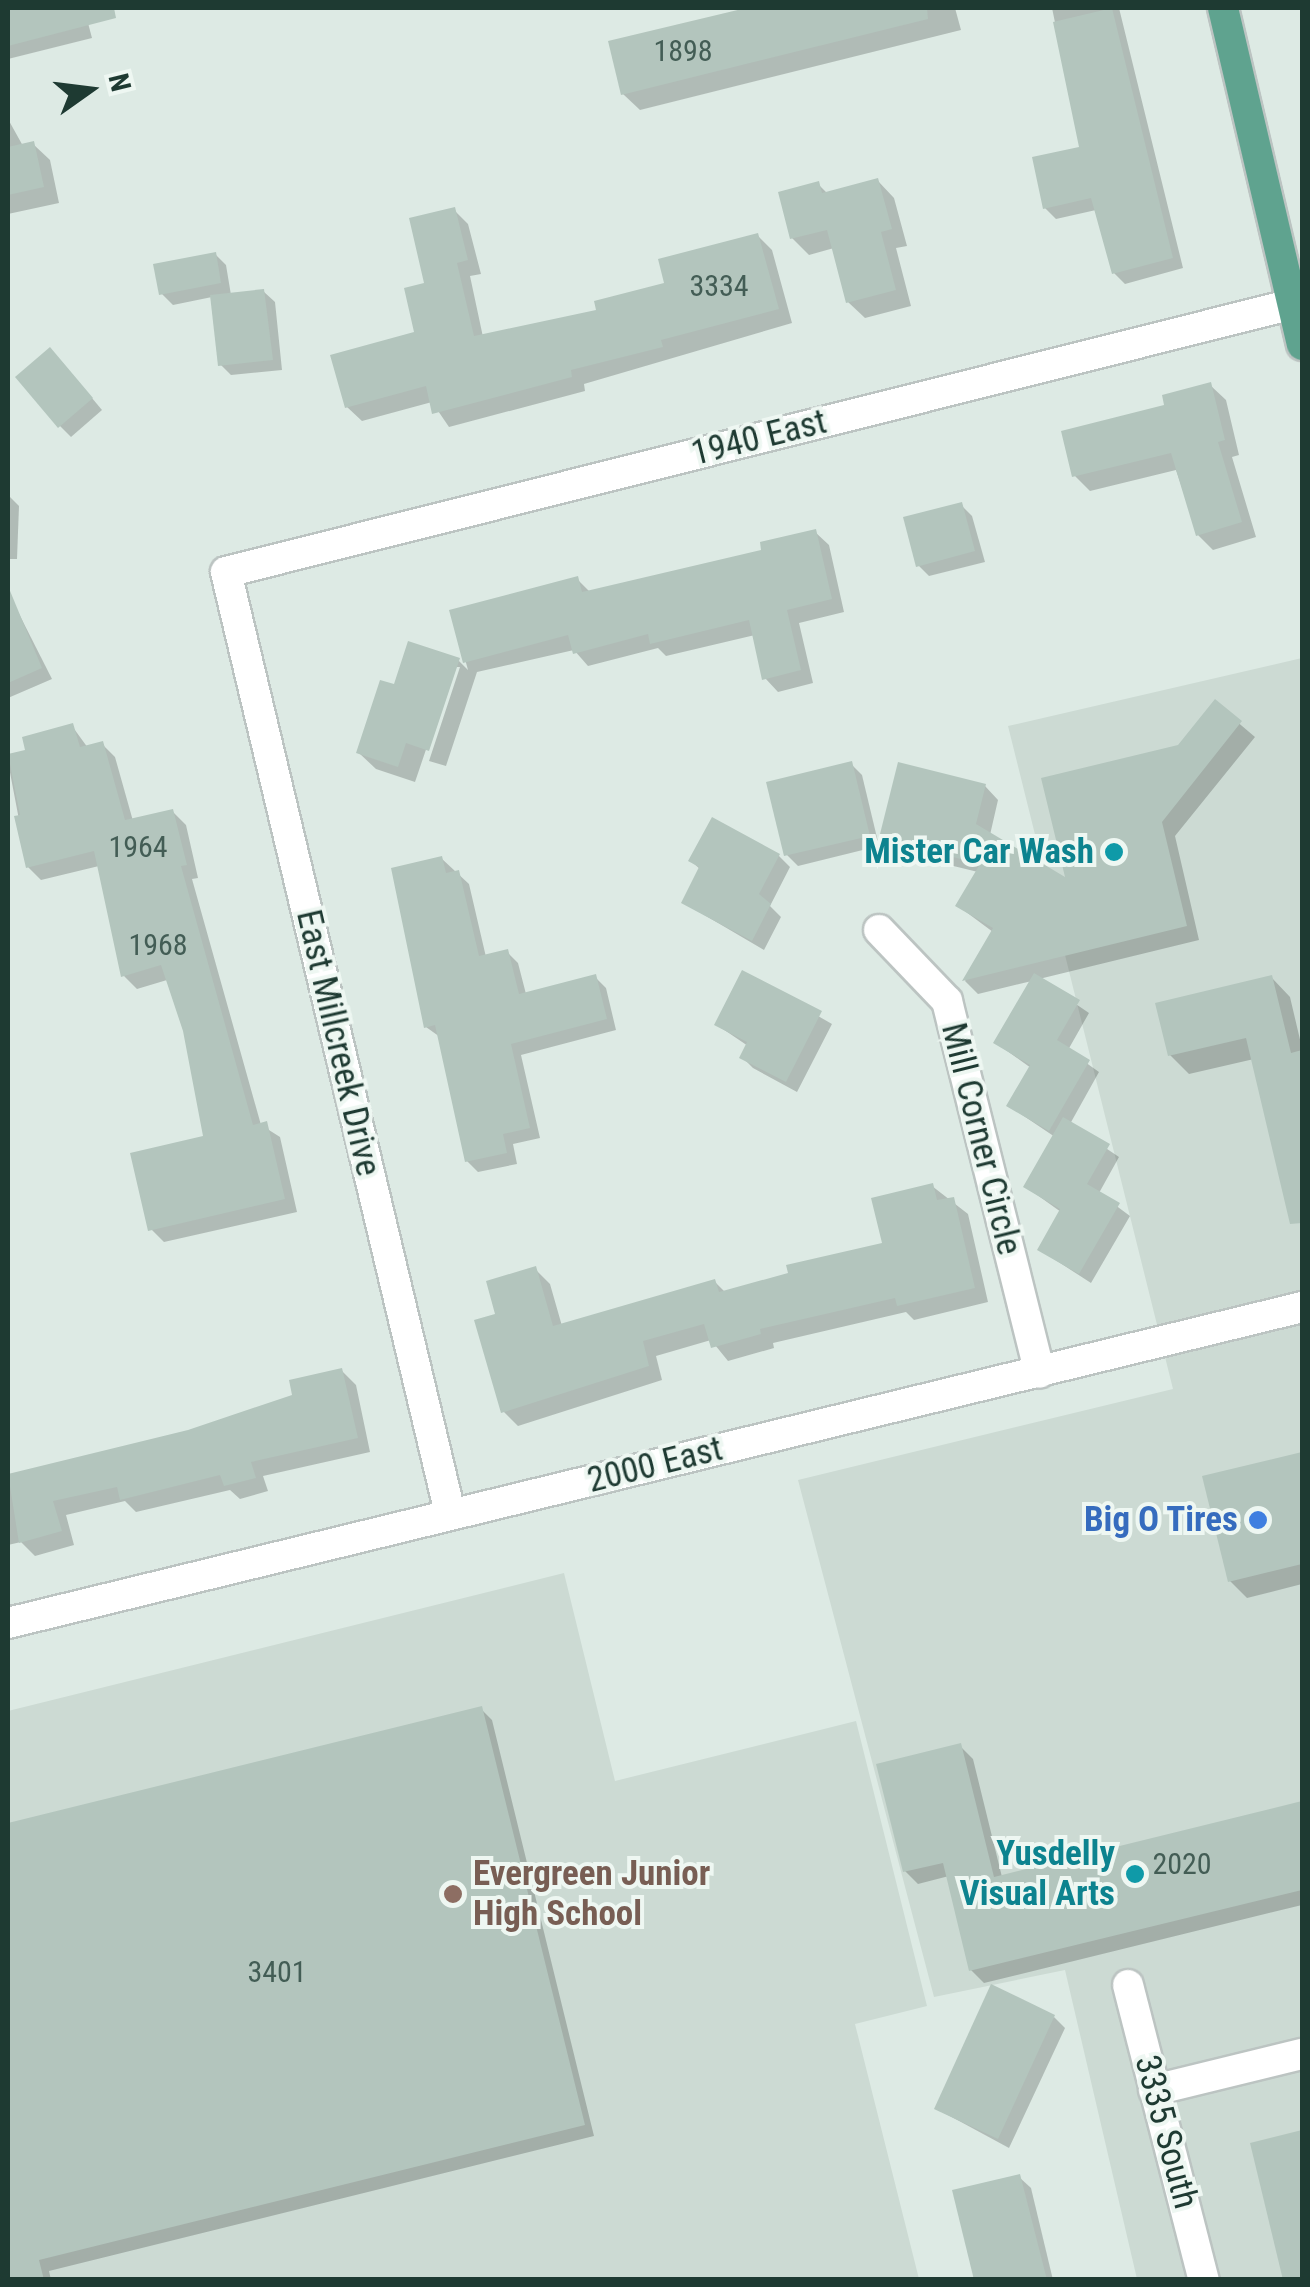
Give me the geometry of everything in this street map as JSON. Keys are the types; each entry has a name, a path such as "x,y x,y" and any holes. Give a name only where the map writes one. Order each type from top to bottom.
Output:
{"main road":[{"path":"1223,8 1302,344"}],"street":[{"name":"1940 East","path":"226,572 1293,304"},
{"name":"East Millcreek Drive","path":"226,572 450,1513"},
{"name":"Mill Corner Circle","path":"879,930 947,1001 1040,1373"},
{"name":"2000 East","path":"8,1624 1302,1307"},
{"name":"3335 South","path":"1128,1985 1204,2280"},
{"path":"1154,2090 1302,2054"}],"shaded area":[{"path":"1302,658 1302,2279 1137,2279 1065,1970 934,1997 798,1480 1173,1389 1008,726"},
{"name":"Evergreen Junior High School","path":"564,1573 615,1781 856,1721 927,2006 855,2024 919,2279 8,2279 8,1711"}],"building":[{"path":"8,8 114,8 116,18 8,46"},
{"path":"746,8 927,8 928,19 621,95 608,41"},
{"path":"1112,8 1173,258 1112,274 1091,198 1043,209 1032,157 1079,147 1053,22"},
{"path":"34,141 44,187 8,195 8,147"},
{"path":"878,178 892,229 881,232 896,290 846,303 827,230 790,239 778,192 819,181 822,193"},
{"path":"455,207 468,260 457,263 474,336 596,310 594,301 664,283 658,259 758,233 779,309 661,340 663,347 571,370 572,377 432,414 426,386 345,408 330,355 414,332 404,288 424,283 409,218"},
{"path":"216,252 221,283 159,295 153,264"},
{"path":"264,289 273,360 218,366 210,295"},
{"path":"50,347 93,398 58,428 15,377"},
{"path":"1211,382 1225,440 1218,442 1242,522 1196,536 1171,453 1072,477 1061,431 1164,405 1162,395"},
{"path":"962,502 975,551 916,567 903,517"},
{"path":"816,529 832,599 787,610 801,670 762,680 749,620 650,644 648,634 573,654 568,635 463,663 449,610 578,576 582,592 761,550 760,542"},
{"path":"8,586 42,668 8,683"},
{"path":"408,641 460,658 429,751 406,743 398,767 356,753 380,680 394,684"},
{"path":"1215,699 1242,721 1162,822 1187,926 962,981 993,928 955,906 980,864 879,838 898,762 986,784 976,824 1065,877 1041,778 1178,745"},
{"path":"73,723 80,747 103,741 125,820 173,809 187,865 181,866 253,1125 267,1121 285,1199 148,1231 130,1153 203,1136 183,1031 161,965 121,977 94,851 26,868 14,816 20,815 8,754 25,750 22,737"},
{"path":"852,761 870,836 784,856 766,782"},
{"path":"712,817 780,854 759,894 771,904 752,941 681,903 699,867 688,861"},
{"path":"442,856 446,873 459,870 479,956 508,949 519,994 596,974 607,1019 511,1044 530,1128 503,1134 507,1153 465,1162 435,1025 424,1028 391,868"},
{"path":"742,970 822,1011 786,1082 739,1058 747,1042 714,1025"},
{"path":"1034,973 1080,1000 1057,1040 1090,1060 1049,1131 1006,1106 1030,1065 993,1043"},
{"path":"1272,975 1291,1053 1302,1050 1302,1223 1290,1224 1246,1038 1168,1056 1155,1003"},
{"path":"1063,1117 1110,1144 1087,1184 1120,1203 1079,1274 1037,1250 1060,1209 1023,1187"},
{"path":"933,1183 937,1200 954,1197 975,1288 897,1306 895,1298 760,1329 761,1334 711,1348 704,1324 643,1341 649,1366 501,1413 474,1320 495,1314 486,1281 536,1266 553,1326 715,1279 719,1292 788,1273 786,1265 882,1243 871,1198"},
{"path":"342,1368 358,1438 251,1462 256,1478 224,1486 220,1475 120,1500 117,1487 53,1501 62,1531 19,1543 8,1474 188,1430 292,1395 289,1380"},
{"name":"Big O Tires","path":"1302,1452 1302,1564 1228,1582 1202,1476"},
{"name":"Evergreen Junior High School","path":"482,1706 585,2125 39,2260 44,2280 8,2280 8,1823"},
{"path":"961,1743 994,1877 1302,1801 1302,1890 969,1971 943,1863 903,1872 876,1764"},
{"path":"991,1984 1055,2015 998,2139 934,2109"},
{"path":"1302,2130 1302,2280 1283,2280 1250,2143"},
{"path":"1020,2174 1047,2280 974,2280 952,2190"}],"place":[{"name":"Mister Car Wash","path":"1114,852"},
{"name":"Big O Tires","path":"1258,1520"},
{"name":"Yusdelly Visual Arts","path":"1135,1874"},
{"name":"Evergreen Junior High School","path":"453,1894"}]}
